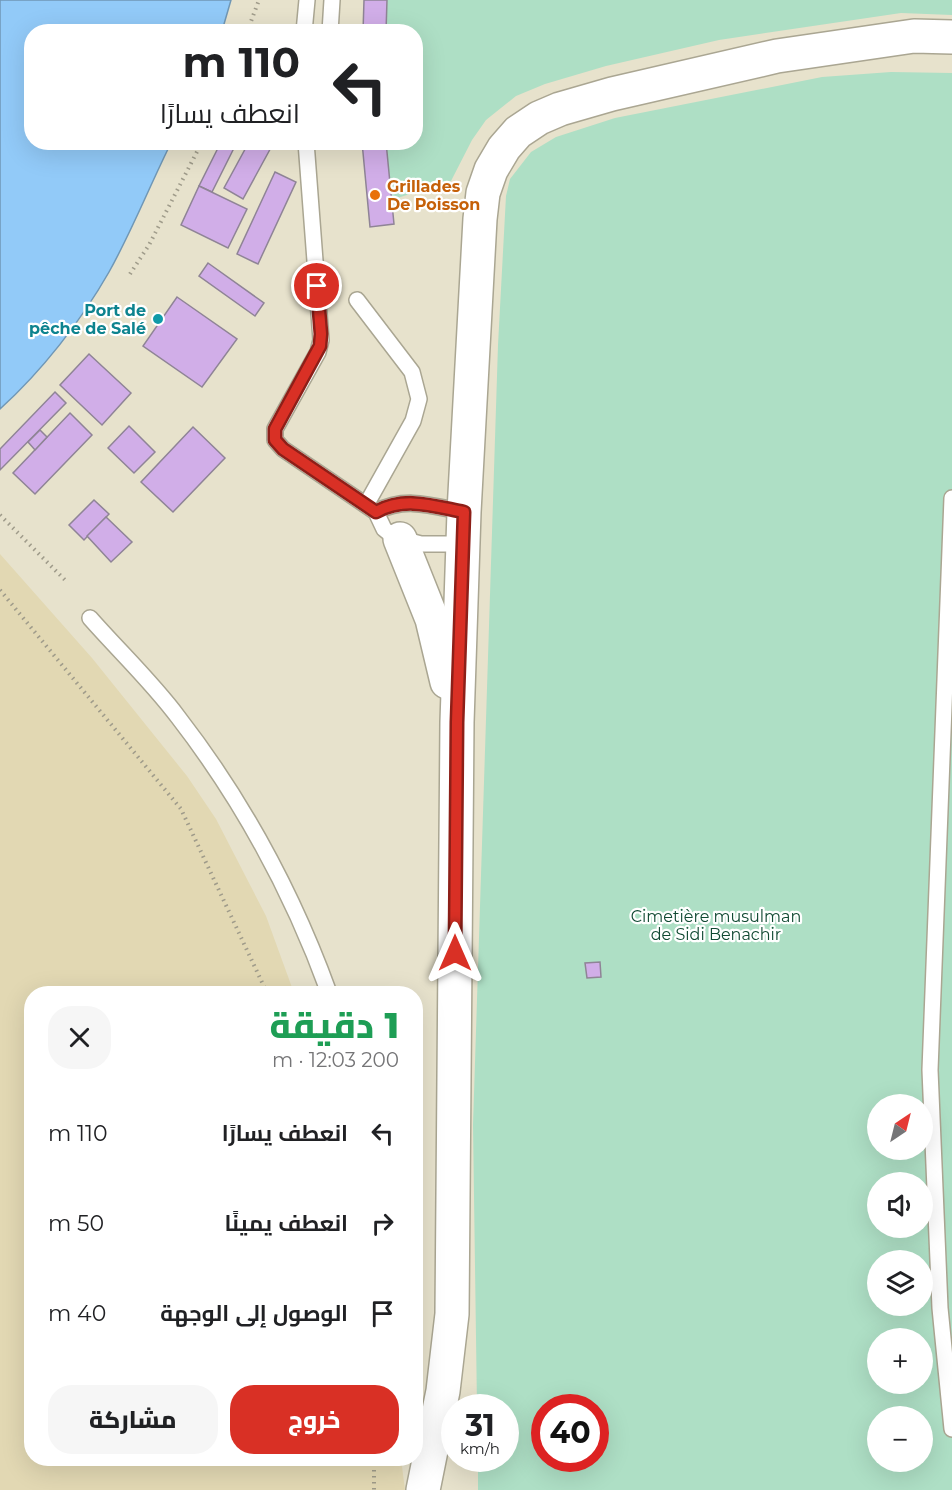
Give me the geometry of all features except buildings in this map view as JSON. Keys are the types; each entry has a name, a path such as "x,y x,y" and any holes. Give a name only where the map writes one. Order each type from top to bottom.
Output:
{"street":[{"path":"423,1490 425,1422 443,1391 452,1314 457,722 464,512 483,193 491,170 511,140 539,118 560,109 612,94 777,56 914,36 952,38"},
{"path":"892,41 914,50 952,53"},
{"path":"400,539 432,619 457,722"}],"lane":[{"path":"305,24 307,0"},
{"path":"330,24 332,0"},
{"path":"307,150 321,340 318,352 277,424 275,440 283,449 371,508 384,529 400,539 429,544 463,544"},
{"path":"357,300 412,372 419,399 413,421 371,508"},
{"path":"952,498 930,1070 940,1308 952,1429"},
{"path":"371,508 411,502 464,512"},
{"path":"90,618 178,717 252,826 307,934 326,986"}],"path":[{"path":"250,24 259,0"},
{"path":"130,274 160,224 198,150"},
{"path":"0,515 66,581"},
{"path":"0,590 181,809 264,986"},
{"path":"374,1466 374,1490"}],"green space":[{"path":"387,0 952,0 952,15 901,13 719,40 606,66 545,84 516,96 486,120 472,140 451,181 391,200 387,150 423,150 423,24 386,24"},
{"name":"Cimetière musulman de Sidi Benachir","path":"891,72 952,73 952,1490 478,1490 478,1472 519,1472 519,1394 477,1394 473,1125 498,345 506,196 510,179 531,152 556,137 615,118 822,77"}],"sand":[{"path":"0,554 92,658 187,776 216,819 266,916 291,986 24,986 24,1466 402,1466 405,1490 0,1490"}],"water":[{"path":"0,0 231,0 224,24 24,24 24,150 168,150 125,240 98,290 46,362 0,409"}],"place":[{"name":"Grillades De Poisson","path":"375,195"},
{"name":"Port de pêche de Salé","path":"158,319"}],"route":[{"path":"317,286 320,346 275,429 275,440 283,449 376,512 393,504 411,502 464,512 457,722 455,953"}]}
